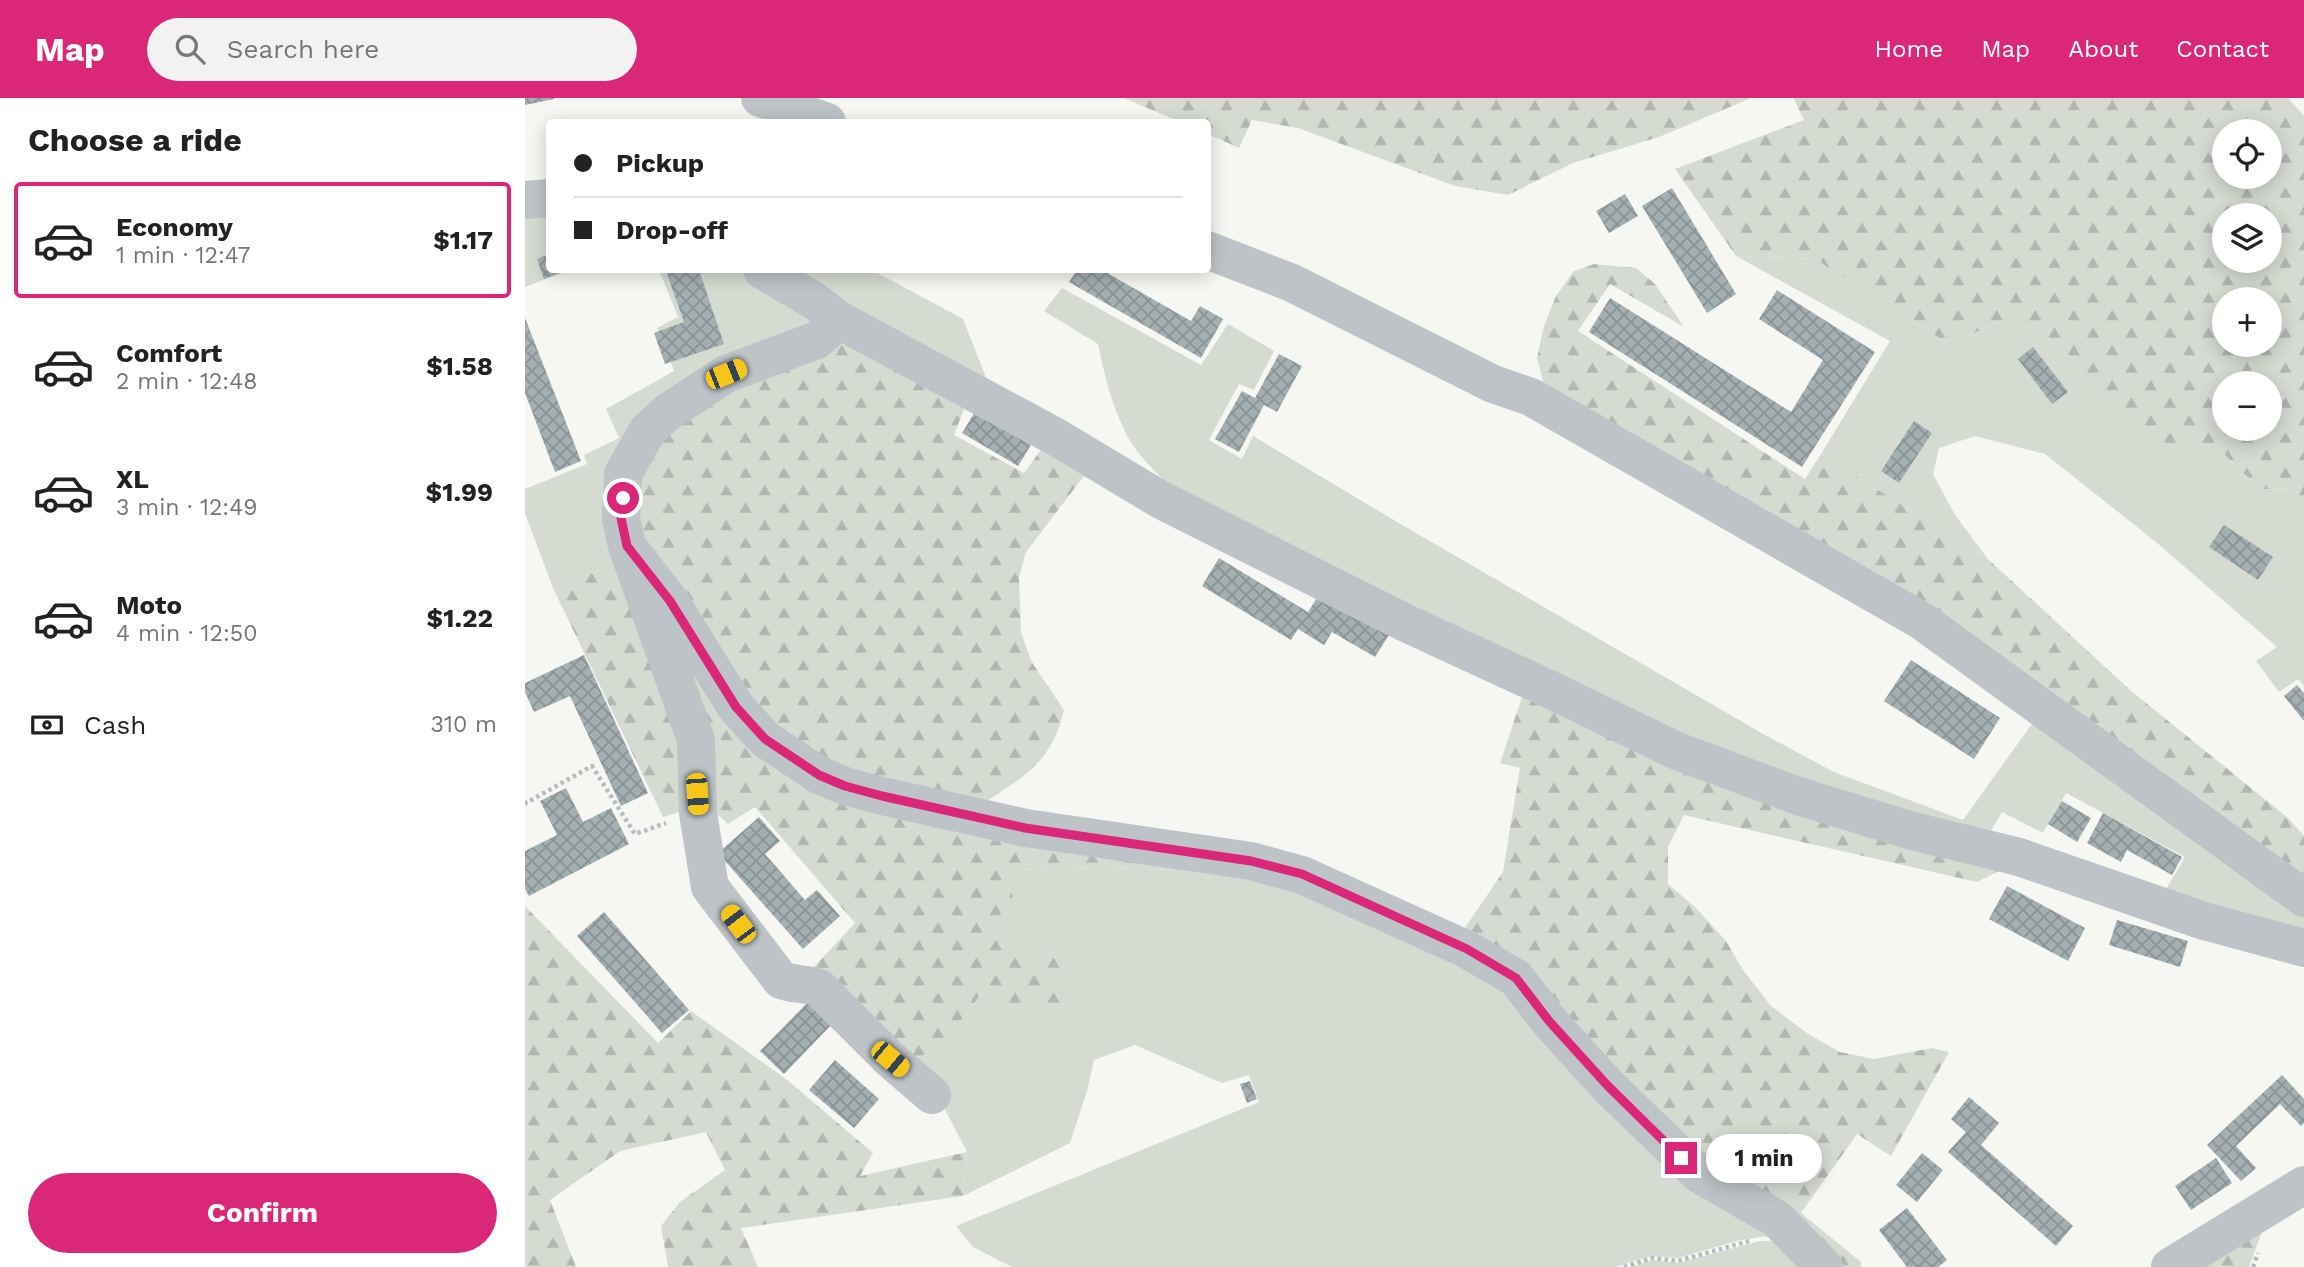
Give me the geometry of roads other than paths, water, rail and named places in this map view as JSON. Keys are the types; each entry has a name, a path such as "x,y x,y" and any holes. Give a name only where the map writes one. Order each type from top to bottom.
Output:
{"street":[{"path":"760,98 819,119"},
{"path":"525,200 546,198"},
{"path":"1211,252 1291,284 1493,384 1531,397 1922,621 2304,898"},
{"path":"767,273 813,300 839,320 1056,437 1161,500 1408,624 1677,751 1798,796 1909,830 2019,857 2192,917 2304,948"},
{"path":"839,320 817,340 726,374 676,406 648,430 623,474 621,518 627,546 696,740 698,813 710,887 781,980 791,984 807,983 819,988 890,1059 932,1095"},
{"path":"627,546 670,601 736,707 765,739 819,775 845,786 882,796 1025,828 1251,861 1302,874 1467,949 1516,978 1549,1021 1607,1085 1699,1174 1777,1219 1812,1255"},
{"path":"2170,1267 2304,1185"}]}
